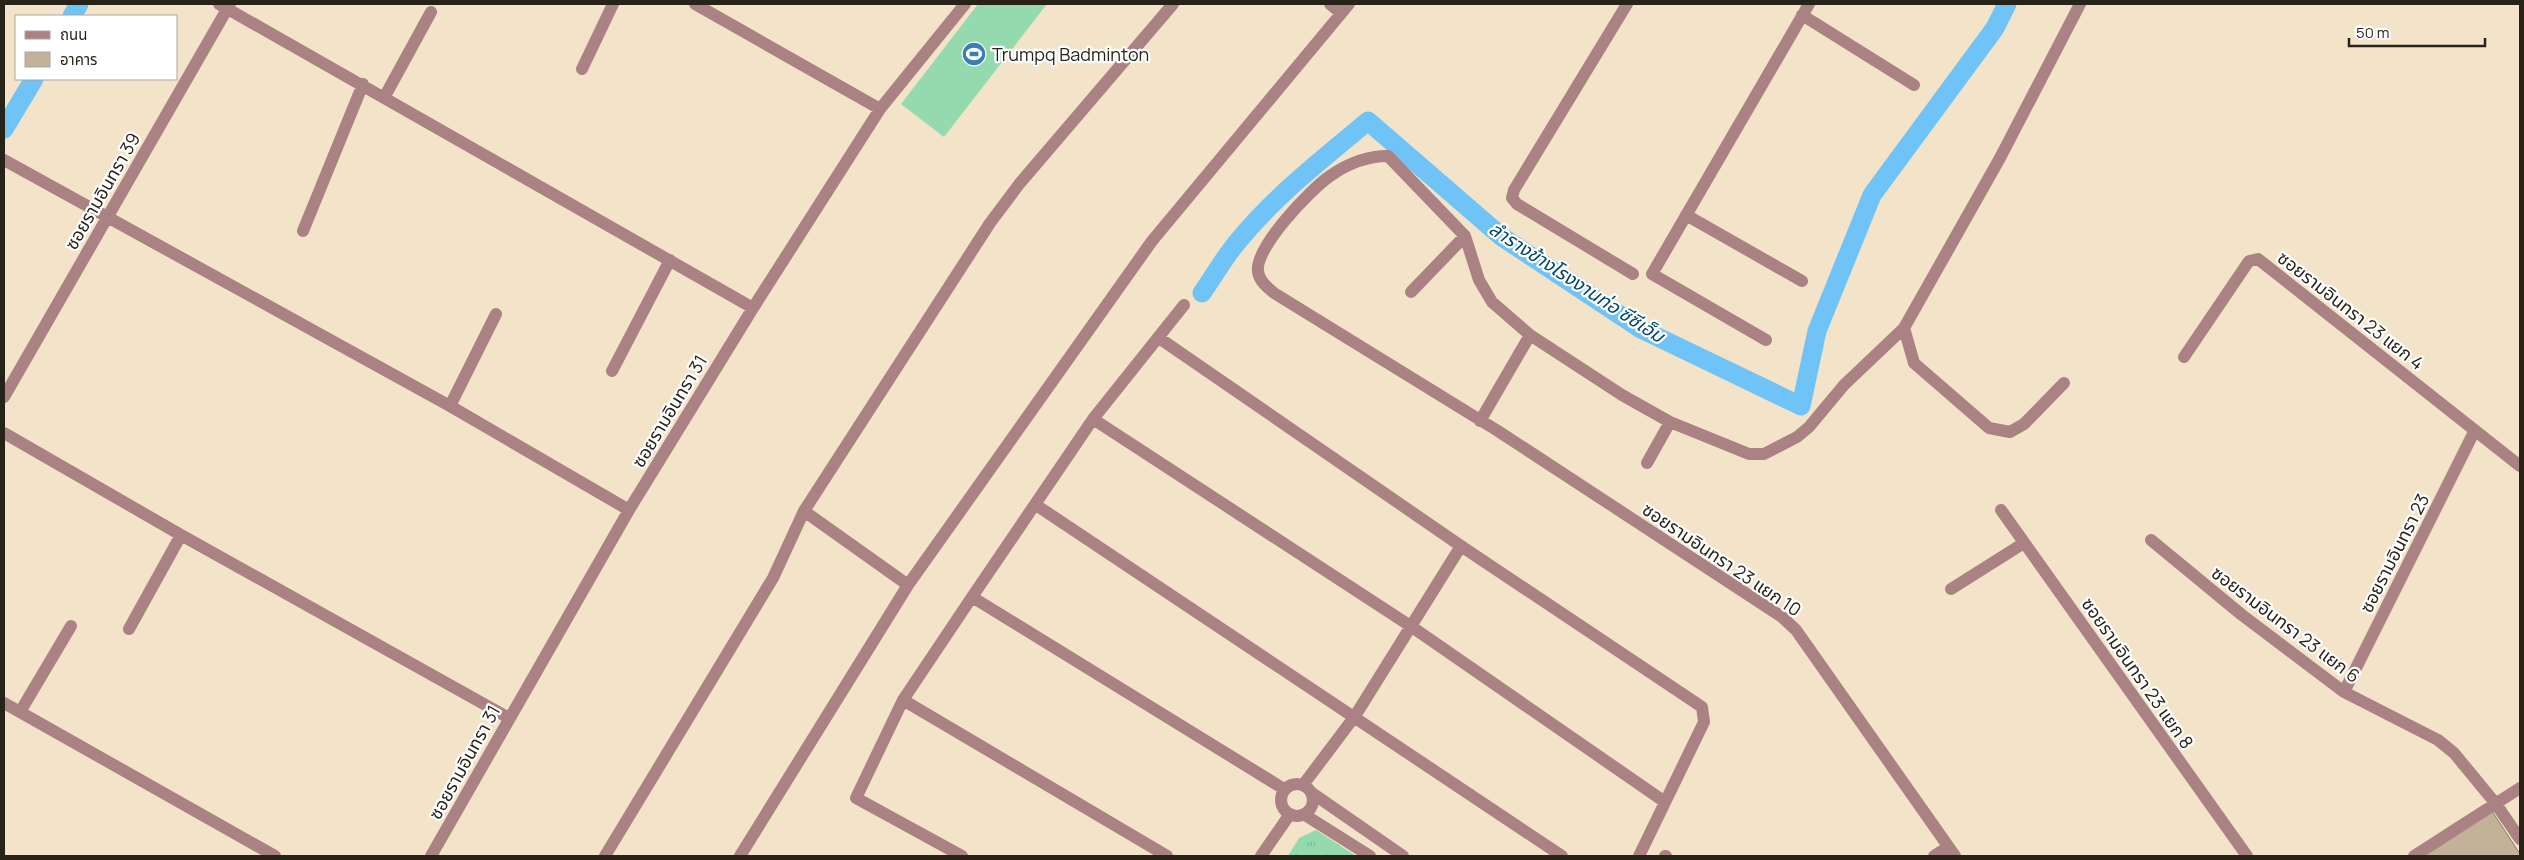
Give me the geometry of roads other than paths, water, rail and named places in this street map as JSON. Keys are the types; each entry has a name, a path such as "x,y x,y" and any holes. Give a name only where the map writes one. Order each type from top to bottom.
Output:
{"street":[{"path":"582,69 613,4"},
{"path":"695,4 880,109"},
{"name":"ซอยรามอินทรา 31","path":"431,856 629,510 753,308 880,109 965,4"},
{"path":"605,856 773,578 804,511 990,223 1020,184 1173,4"},
{"path":"740,856 908,585 1152,241 1345,8 1330,4"},
{"path":"1627,4 1514,190 1512,198 1517,204 1633,274"},
{"path":"1410,292 1465,236 1479,280 1492,302 1530,335 1622,395 1670,422 1749,454 1764,454 1797,437 1809,426 1844,385 1904,328 2000,158 2080,4"},
{"path":"226,5 753,308"},
{"name":"ซอยรามอินทรา 39","path":"4,397 226,5"},
{"path":"1766,340 1652,274 1805,9 1914,84"},
{"path":"385,96 431,12"},
{"path":"304,231 363,84"},
{"name":"ซอยรามอินทรา 23 แยก 10","path":"1465,236 1388,156 1374,156 1330,176 1287,217 1259,257 1258,272 1264,284 1274,293 1498,431 1782,617 1796,630 1952,852"},
{"path":"4,160 450,406 629,510"},
{"path":"1686,215 1802,281"},
{"name":"ซอยรามอินทรา 23 แยก 4","path":"2184,358 2249,261 2258,259 2520,466"},
{"path":"612,370 670,260"},
{"path":"962,856 856,798 904,700 972,596 1093,419 1184,304"},
{"path":"450,406 496,314"},
{"path":"1904,328 1914,363 1989,428 2010,432 2024,424 2064,383"},
{"path":"1480,421 1530,335"},
{"path":"1159,338 1462,546 1702,707 1704,722 1640,856"},
{"path":"1093,419 1412,627 1666,802"},
{"path":"1647,463 1670,422"},
{"name":"ซอยรามอินทรา 23","path":"2344,692 2475,430"},
{"path":"4,433 181,535 509,718"},
{"path":"1036,505 1355,716 1562,856"},
{"name":"ซอยรามอินทรา 23 แยก 8","path":"2000,510 2247,856"},
{"path":"804,511 908,585"},
{"path":"129,629 181,535"},
{"name":"ซอยรามอินทรา 23 แยก 6","path":"2151,540 2242,615 2344,692 2438,740 2454,753 2496,804 2520,839"},
{"path":"1950,589 2024,543"},
{"path":"1307,789 1462,546"},
{"path":"972,596 1284,790"},
{"path":"20,712 71,626"},
{"path":"904,700 1167,856"},
{"path":"4,703 275,856"},
{"path":"1370,856 1305,815 1290,814 1282,806 1281,800 1284,790 1294,784 1307,789 1403,856"},
{"path":"2414,856 2520,788"},
{"path":"1305,815 1313,802 1307,789"},
{"path":"1262,856 1290,814"},
{"path":"1934,856 1952,852"}],"waterway":[{"path":"73,15 79,4"},
{"name":"ลำรางข้างโรงงานท่อ ซีซีเอ็ม","path":"1202,293 1224,259 1253,223 1301,178 1368,121 1502,237 1641,329 1801,406 1817,331 1872,195 1995,28 2007,4"},
{"path":"4,129 33,80"}],"place":[{"name":"Trumpq Badminton","path":"974,54"}]}
